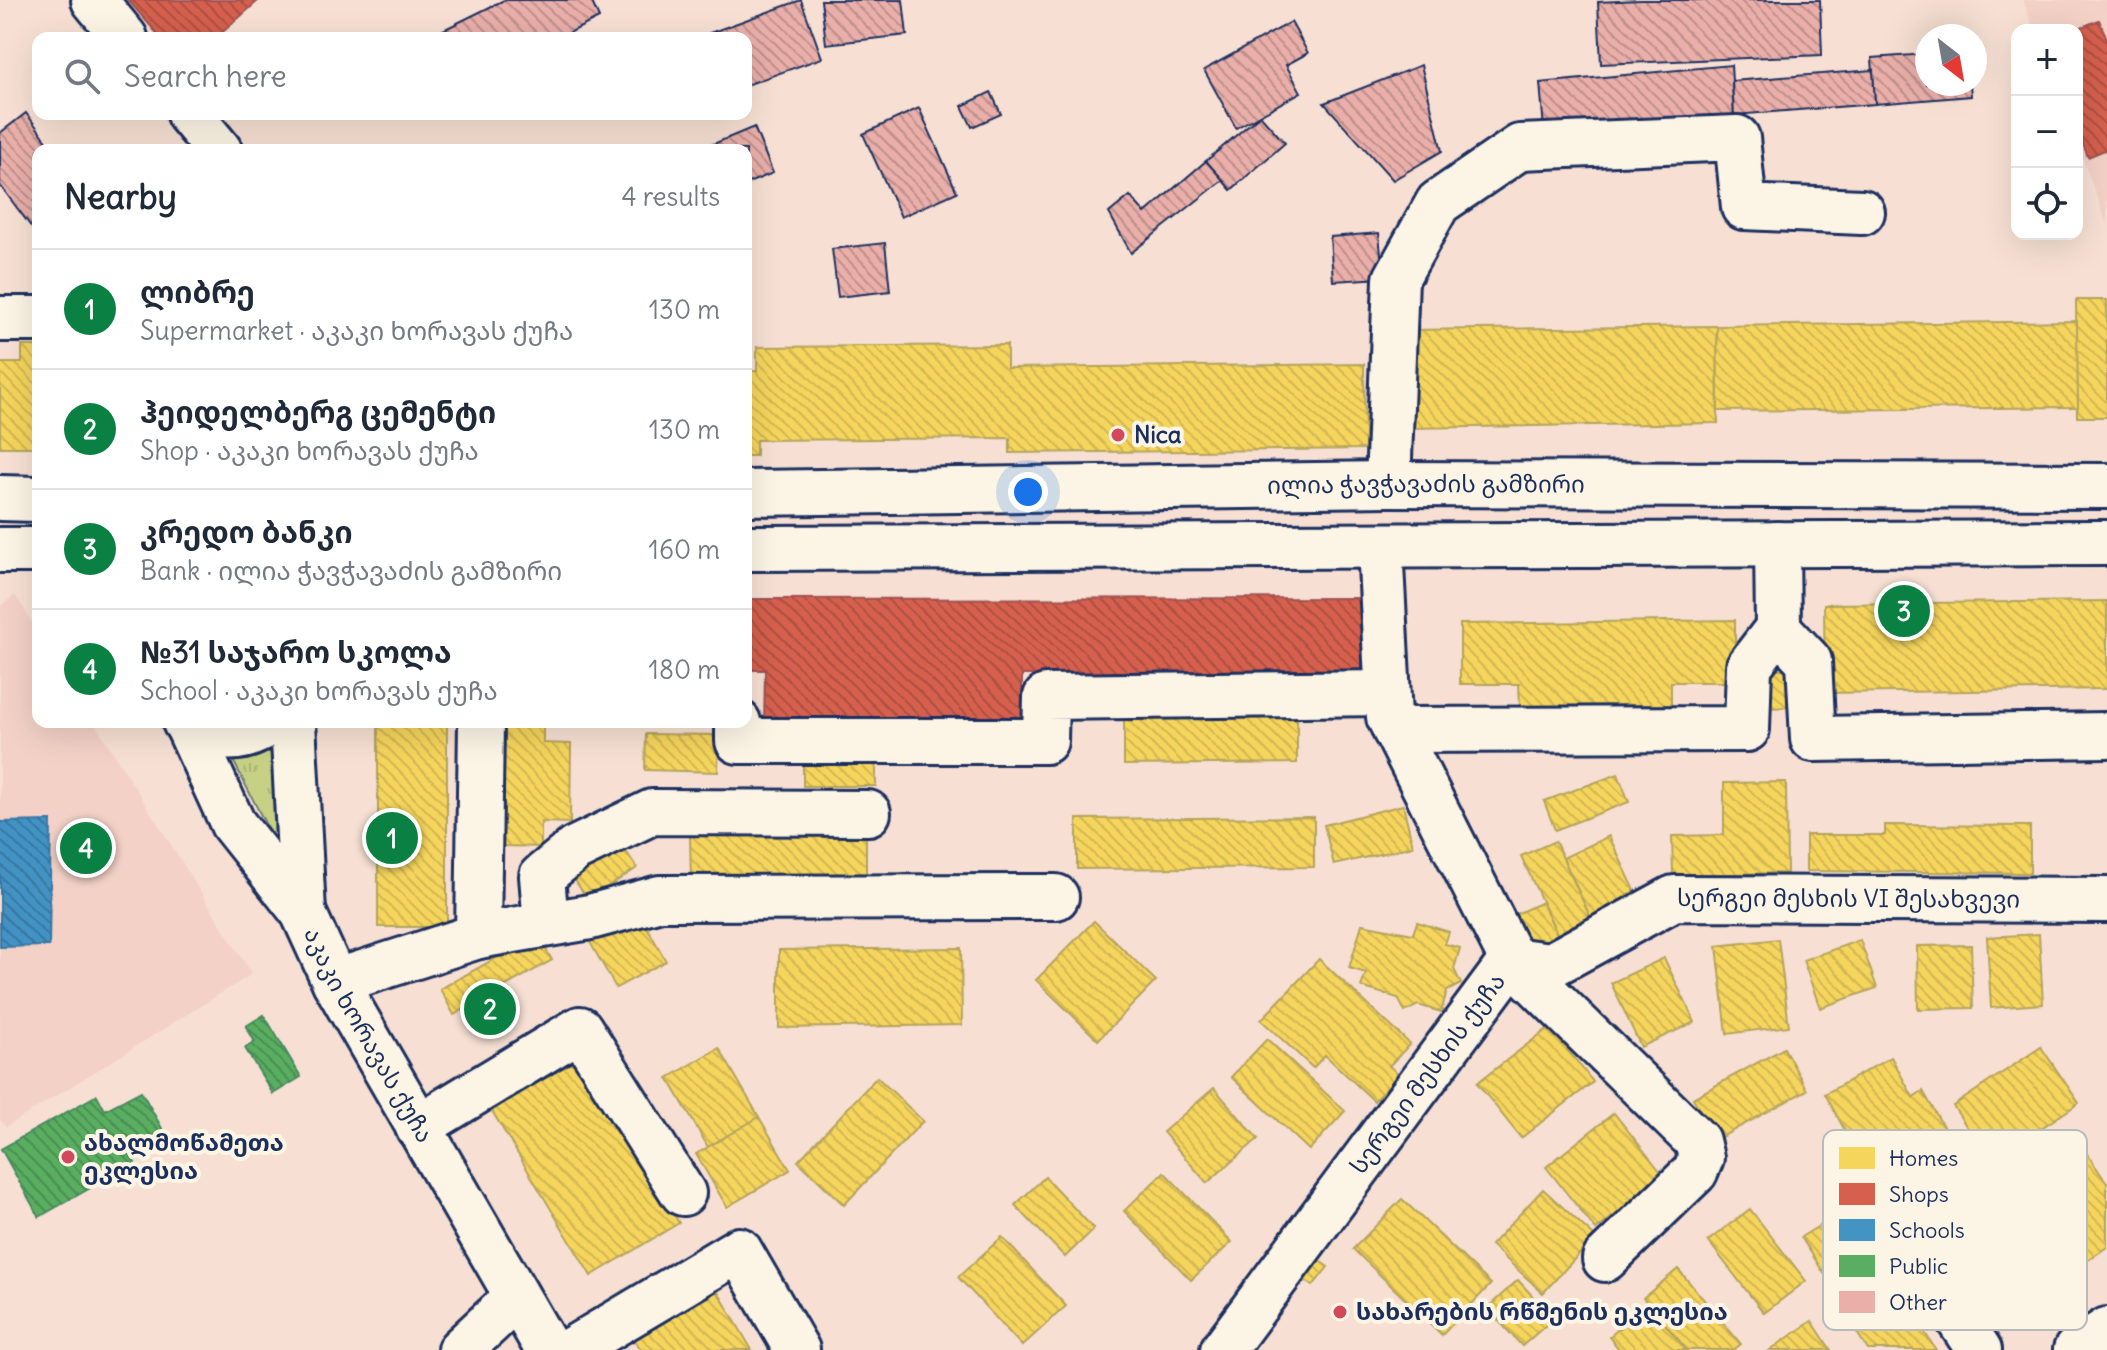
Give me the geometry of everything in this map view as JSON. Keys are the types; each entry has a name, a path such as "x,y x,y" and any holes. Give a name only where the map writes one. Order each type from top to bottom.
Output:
{"street":[{"path":"94,0 120,32"},
{"path":"194,120 214,144"},
{"path":"1388,484 1396,279 1438,203 1520,147 1737,138 1744,207 1862,212"},
{"path":"0,319 32,319"},
{"name":"ილია ჭავჭავაძის გამზირი","path":"752,493 1388,484 2107,486"},
{"path":"0,498 32,499"},
{"path":"752,548 2107,543"},
{"path":"738,728 738,741 1045,741 1046,697 1747,729 1749,666 1778,628 1777,544"},
{"name":"სერგეი მესხის ქუჩა","path":"1223,1350 1512,960 1390,712 1380,546"},
{"path":"0,550 32,550"},
{"path":"1778,628 1809,661 1813,739 2107,735"},
{"name":"აკაკი ხორავას ქუჩა","path":"188,728 233,824 303,912 335,982 548,1350"},
{"path":"195,728 205,734 225,738 245,735 257,728"},
{"path":"293,728 303,912"},
{"path":"478,936 481,728"},
{"path":"546,924 542,876 575,849 652,812 868,813"},
{"path":"335,982 478,936 590,917 660,898 1056,897"},
{"name":"სერგეი მესხის VI შესახვევი","path":"1512,960 1551,965 1674,898 2107,900"},
{"path":"1512,960 1697,1141 1701,1158 1695,1172 1605,1259"},
{"path":"418,1127 580,1029 683,1193"},
{"path":"571,1350 739,1250 797,1350"},
{"path":"460,1350 517,1297"},
{"path":"1966,1330 1979,1350"},
{"path":"2076,1350 2107,1330"}],"shaded area":[{"path":"2023,0 2107,0 2107,224 2083,160 2083,24 2032,24"},
{"path":"15,595 32,622 32,728 98,728 252,974 6,1127 0,1120 0,606"}],"green space":[{"path":"271,744 278,849 231,756"}],"building: Homes":[{"path":"2076,300 2107,300 2107,417 2077,417"},
{"path":"2077,321 2078,407 1718,411 1717,326"},
{"path":"1717,326 1718,423 1409,428 1408,330"},
{"path":"1007,345 1007,368 1364,364 1365,449 1010,453 1010,438 756,440 756,456 752,456 752,371 757,371 757,347"},
{"path":"22,346 32,346 32,447 0,447 0,363 22,363"},
{"path":"2107,601 2107,689 1825,693 1824,604"},
{"path":"1735,620 1735,682 1671,682 1671,705 1520,706 1519,684 1460,684 1460,624"},
{"path":"1766,669 1794,669 1794,707 1765,708"},
{"path":"1297,715 1297,763 1124,765 1124,718"},
{"path":"378,728 447,728 447,927 378,927"},
{"path":"505,728 543,728 543,743 571,744 570,823 541,822 541,847 503,846"},
{"path":"646,734 719,735 718,772 645,770"},
{"path":"876,749 876,786 803,786 803,750"},
{"path":"1618,774 1629,802 1555,830 1544,801"},
{"path":"1786,782 1787,873 1673,875 1672,836 1724,835 1724,783"},
{"path":"1403,805 1413,846 1334,865 1324,825"},
{"path":"1314,817 1314,867 1077,869 1077,819"},
{"path":"1885,825 2030,826 2030,873 1806,871 1806,835 1885,835"},
{"path":"866,834 866,880 691,882 690,836"},
{"path":"616,836 637,868 588,900 567,868"},
{"path":"1609,836 1640,901 1593,923 1563,858"},
{"path":"1555,841 1593,923 1559,938 1521,856"},
{"path":"1542,902 1559,938 1533,951 1516,914"},
{"path":"637,909 666,961 616,988 587,937"},
{"path":"1094,921 1156,981 1098,1040 1036,980"},
{"path":"1417,922 1449,932 1445,944 1460,948 1454,969 1461,984 1447,991 1441,1012 1418,1005 1405,1012 1398,998 1361,987 1366,973 1349,968 1362,924 1413,934"},
{"path":"2039,934 2043,1004 1991,1008 1987,937"},
{"path":"538,935 552,960 454,1015 440,989"},
{"path":"1778,939 1789,1026 1727,1034 1717,946"},
{"path":"1860,940 1877,988 1820,1008 1803,960"},
{"path":"1971,945 1973,1008 1918,1009 1917,946"},
{"path":"961,948 962,1025 779,1028 779,950"},
{"path":"1664,958 1695,1022 1641,1047 1611,983"},
{"path":"1319,959 1410,1044 1389,1066 1399,1074 1374,1101 1325,1055 1313,1068 1261,1020"},
{"path":"1550,1027 1593,1082 1521,1138 1477,1083"},
{"path":"1267,1039 1345,1111 1309,1150 1231,1077"},
{"path":"570,1043 679,1223 591,1276 483,1096"},
{"path":"2041,1047 2079,1103 2038,1130 1969,1130 1953,1106"},
{"path":"719,1048 759,1117 708,1147 668,1078"},
{"path":"1784,1048 1807,1090 1716,1140 1693,1098"},
{"path":"1891,1057 1913,1097 1923,1091 1945,1130 1845,1130 1825,1094"},
{"path":"877,1077 923,1121 844,1205 798,1161"},
{"path":"1214,1088 1258,1139 1207,1183 1163,1132"},
{"path":"1614,1113 1664,1176 1596,1230 1546,1167"},
{"path":"759,1117 790,1170 727,1207 696,1154"},
{"path":"2087,1154 2107,1183 2107,1247 2087,1261"},
{"path":"1164,1172 1232,1242 1191,1280 1124,1211"},
{"path":"1045,1177 1094,1229 1065,1257 1015,1205"},
{"path":"1543,1189 1595,1237 1543,1293 1491,1245"},
{"path":"1402,1199 1491,1284 1442,1335 1353,1249"},
{"path":"1750,1209 1806,1281 1764,1313 1708,1241"},
{"path":"1823,1223 1823,1272 1801,1237"},
{"path":"1002,1237 1066,1306 1022,1346 958,1277"},
{"path":"1311,1255 1328,1267 1313,1286 1296,1274"},
{"path":"1678,1269 1741,1344 1733,1350 1687,1350 1643,1298"},
{"path":"708,1275 752,1350 641,1350 625,1324"},
{"path":"1518,1280 1553,1319 1522,1346 1487,1308"},
{"path":"1648,1304 1687,1350 1620,1350 1609,1337"},
{"path":"1812,1321 1831,1350 1770,1350"},
{"path":"1855,1330 1923,1330 1936,1350 1868,1350"}],"building: Shops":[{"path":"128,0 259,0 223,32 156,32"},
{"path":"2099,20 2107,39 2107,149 2088,157 2083,144 2083,26"},
{"path":"1362,598 1362,674 1022,675 1022,725 764,726 765,670 752,670 752,599"}],"building: Schools":[{"path":"51,821 49,946 0,947 0,822"}],"building: Public":[{"path":"264,1015 301,1077 273,1094 245,1048 255,1042 246,1026"},
{"name":"ახალმოწამეთა ეკლესია","path":"141,1091 163,1130 127,1150 135,1163 39,1217 1,1149 97,1095 105,1110"}],"building: Other":[{"path":"504,0 591,0 599,18 571,32 439,32"},
{"path":"801,0 822,58 752,83 752,32 713,32"},
{"path":"821,0 903,0 907,35 826,44"},
{"path":"1820,0 1822,55 1601,64 1598,2"},
{"path":"1291,22 1308,53 1286,65 1301,92 1236,128 1204,70"},
{"path":"1915,55 1915,96 1971,96 1875,104 1872,58"},
{"path":"1421,65 1442,151 1393,180 1324,103"},
{"path":"1731,65 1734,115 1544,129 1540,83"},
{"path":"1873,70 1875,104 1734,115 1732,81"},
{"path":"991,92 1001,114 972,127 962,106"},
{"path":"919,108 957,192 901,217 863,134"},
{"path":"26,113 49,144 32,144 32,228 0,185 0,133"},
{"path":"1260,115 1285,143 1231,190 1206,161"},
{"path":"754,127 773,173 752,182 752,144 713,144"},
{"path":"1206,161 1223,180 1131,253 1109,213 1130,196 1145,213"},
{"path":"1379,233 1383,278 1333,281 1330,237"},
{"path":"885,243 890,291 838,297 832,249"}],"place":[{"name":"Nica","path":"1118,435"},
{"name":"კრედო ბანკი","path":"1904,611"},
{"name":"ლიბრე","path":"392,838"},
{"name":"№31 საჯარო სკოლა","path":"86,848"},
{"name":"ჰეიდელბერგ ცემენტი","path":"490,1009"},
{"name":"ახალმოწამეთა ეკლესია","path":"68,1157"},
{"name":"სახარების რწმენის ეკლესია","path":"1340,1312"}]}
